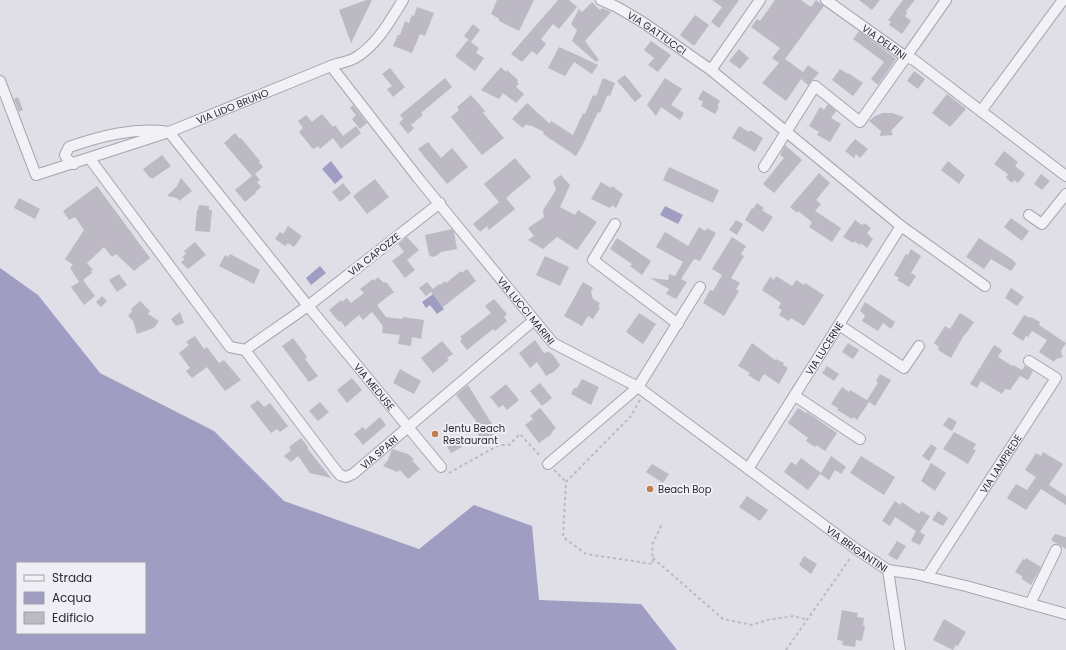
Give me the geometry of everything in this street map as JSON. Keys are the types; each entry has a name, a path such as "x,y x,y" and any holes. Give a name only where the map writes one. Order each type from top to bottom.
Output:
{"street":[{"name":"VIA LIDO BRUNO","path":"0,81 36,175 90,159 169,132 331,66 355,58 373,43 386,29 403,0"},
{"name":"VIA GATTUCCI","path":"601,0 617,7 644,23 711,70 901,226 985,286"},
{"path":"711,70 760,0"},
{"name":"VIA DELFINI","path":"826,0 906,57 946,0"},
{"path":"981,111 1063,0"},
{"path":"764,167 815,86 860,122 906,57 914,60 1066,176"},
{"name":"VIA LUCCI MARINI","path":"331,66 418,178 553,343 641,390 748,469"},
{"path":"74,164 68,160 66,155 69,147 83,142 118,133 136,131 169,132"},
{"name":"VIA MEDUSE","path":"169,132 308,306 441,467"},
{"path":"90,159 230,347 245,350"},
{"path":"1029,215 1042,224 1066,194"},
{"name":"VIA CAPOZZE","path":"245,350 308,306 440,203"},
{"path":"615,224 593,260 678,324"},
{"name":"VIA LUCERNE","path":"748,469 901,226"},
{"path":"548,464 641,390 700,287"},
{"name":"VIA SPARI","path":"245,350 340,475 346,477 353,474 534,320"},
{"path":"839,326 904,368 919,346"},
{"name":"VIA LAMPREDE","path":"927,577 1056,378 1029,361"},
{"path":"795,396 860,439"},
{"name":"VIA BRIGANTINI","path":"748,469 856,549 888,570 966,586 1066,614"},
{"path":"1030,604 1056,550"},
{"path":"888,570 900,650"}],"path":[{"path":"641,390 631,416 566,482 563,537 586,554 653,564 652,545 662,524"},
{"path":"441,467 448,474 499,445 509,445 520,434 531,448 566,482"},
{"path":"786,650 856,549"},
{"path":"653,558 723,619 752,625 767,620 794,616 808,620"}],"water":[{"path":"331,161 343,177 335,184 322,169"},
{"path":"665,206 683,215 678,224 660,215"},
{"path":"320,266 326,273 311,285 306,278"},
{"path":"0,268 38,295 100,373 214,431 284,501 419,549 474,505 532,526 539,600 641,604 677,650 0,650"},
{"path":"433,294 444,309 437,314 430,305 426,308 422,302"}],"building":[{"path":"366,0 372,0 351,43 339,10"},
{"path":"497,0 534,0 519,31 499,21 499,19 491,14"},
{"path":"558,0 569,0 577,7 559,29 553,24 541,39 546,44 537,55 532,51 522,62 511,54"},
{"path":"712,0 739,0 719,28 711,22 722,7"},
{"path":"775,0 801,0 811,7 816,0 824,6 785,59 803,72 808,65 819,73 808,85 801,79 786,101 762,83 779,63 772,58 780,48 751,27 757,19 760,21"},
{"path":"859,0 880,0 872,10"},
{"path":"903,0 915,0 906,11 907,13 905,16 911,21 902,34 889,25 891,22 888,20"},
{"path":"592,2 600,10 602,8 611,12 585,41 599,60 596,62 572,41 577,30 571,24 579,9 582,12"},
{"path":"417,7 434,13 425,36 420,34 412,53 393,46 398,35 400,35 405,21 409,23 412,15 414,16"},
{"path":"695,15 709,25 694,46 680,35"},
{"path":"473,24 480,30 471,42 464,36"},
{"path":"859,31 896,59 878,85 871,79 884,62 853,39"},
{"path":"468,40 479,48 476,53 484,58 475,71 455,56"},
{"path":"651,41 671,55 658,72 648,65 654,58 644,50"},
{"path":"559,47 598,65 592,74 574,62 565,76 548,68"},
{"path":"739,49 749,58 740,69 729,61"},
{"path":"501,67 506,72 507,70 518,80 517,82 519,84 516,87 524,94 516,103 503,93 499,99 481,90"},
{"path":"390,68 405,87 393,97 387,89 392,86 382,74"},
{"path":"840,69 863,83 853,96 832,80"},
{"path":"914,71 925,79 918,89 907,81"},
{"path":"625,75 642,96 635,102 617,81"},
{"path":"445,78 452,87 421,113 423,115 411,125 414,128 408,134 399,123 403,119 400,115"},
{"path":"603,78 615,83 610,96 607,96 600,113 598,112 576,156 543,134 544,132 526,124 523,128 512,119 527,103 550,124 551,121 573,135 583,113 585,114 593,95 596,96"},
{"path":"665,78 682,89 671,105 684,113 680,120 661,107 656,116 647,105"},
{"path":"703,90 720,101 717,106 719,107 715,114 701,106 703,102 698,99"},
{"path":"947,94 966,109 950,127 932,113"},
{"path":"471,95 485,111 483,113 504,138 482,155 451,117 459,110 457,107"},
{"path":"18,97 23,110 19,112 14,99"},
{"path":"828,104 836,111 831,118 841,124 830,142 817,135 819,132 809,126 820,107 824,110"},
{"path":"353,105 367,123 360,129 352,119 356,115 350,108"},
{"path":"883,113 892,113 904,117 891,131 893,135 880,136 881,131 869,121 875,116"},
{"path":"322,114 333,127 335,125 343,136 356,126 361,133 341,149 333,138 320,149 318,146 314,149 299,132 303,128 298,121 306,115 312,122"},
{"path":"739,126 749,132 750,130 763,138 755,152 732,138"},
{"path":"235,133 260,161 259,162 263,167 255,174 260,180 257,182 261,187 245,202 235,190 252,176 224,143"},
{"path":"855,139 868,149 860,158 856,154 854,158 845,151"},
{"path":"428,142 441,158 452,148 468,167 447,184 418,149"},
{"path":"785,145 802,160 774,193 763,184 784,158 780,155"},
{"path":"1004,151 1018,162 1015,166 1025,174 1018,183 1014,180 1012,183 1006,178 1008,174 994,164"},
{"path":"162,155 171,166 152,179 143,169"},
{"path":"515,158 531,177 506,198 515,209 489,230 487,226 480,232 473,224 499,202 484,184"},
{"path":"948,161 965,175 959,184 941,170"},
{"path":"669,167 719,190 713,203 663,180"},
{"path":"819,173 830,183 816,200 821,204 815,211 841,228 832,242 809,227 812,222 798,211 797,213 790,207"},
{"path":"1041,174 1050,181 1042,190 1034,184"},
{"path":"561,175 570,185 560,207 575,215 578,210 597,222 577,250 557,237 543,249 528,240 534,236 528,228 544,217 543,210 556,190 553,181"},
{"path":"181,178 192,191 179,201 177,198 167,196 177,186"},
{"path":"375,179 389,197 367,214 353,196"},
{"path":"601,182 611,188 612,186 623,194 616,208 612,205 610,208 591,199"},
{"path":"343,183 351,193 340,202 332,192"},
{"path":"97,186 150,258 134,271 116,254 112,257 104,247 87,263 93,270 91,271 92,273 83,280 95,296 84,305 71,287 79,282 70,268 73,265 65,259 84,230 75,217 69,220 63,211"},
{"path":"19,198 40,209 35,219 14,208"},
{"path":"757,203 764,208 762,210 773,217 763,232 745,220 752,208 753,209"},
{"path":"199,205 209,206 209,210 212,210 210,232 195,231 197,210"},
{"path":"1011,218 1029,231 1022,241 1004,227"},
{"path":"736,220 743,224 737,235 729,230"},
{"path":"855,220 862,225 864,223 871,228 867,233 873,239 867,248 861,243 860,245 854,241 853,243 843,237"},
{"path":"288,226 302,236 294,247 288,243 285,246 275,239 280,232 283,234"},
{"path":"699,227 705,231 707,228 716,233 700,261 694,259 681,279 687,282 676,299 666,294 669,289 650,278 668,280 669,274 675,276 683,262 656,247 665,232 688,246"},
{"path":"452,229 454,232 457,249 441,252 432,257 429,255 425,235"},
{"path":"407,237 419,250 407,260 415,270 405,278 392,261 404,252 398,244"},
{"path":"732,237 746,246 741,254 744,256 731,278 740,283 736,289 739,291 724,316 703,303 710,290 713,291 722,275 712,269"},
{"path":"617,238 651,261 642,275 630,266 632,264 610,249"},
{"path":"979,238 1013,260 1016,264 1011,271 991,259 984,269 966,257"},
{"path":"195,242 206,255 188,269 181,262 185,259 182,257 186,254 184,251"},
{"path":"911,249 921,256 911,273 916,276 909,287 897,280 899,278 894,275 906,254 908,255"},
{"path":"230,254 260,270 254,284 219,266 225,255 228,257"},
{"path":"545,256 569,267 560,286 536,275"},
{"path":"467,269 476,281 443,307 431,292 426,296 419,288 427,282 433,289 445,281 446,283 461,271 462,273"},
{"path":"119,274 127,285 117,292 109,280"},
{"path":"776,276 792,286 796,280 804,285 805,283 824,295 804,326 791,318 789,321 779,315 782,310 778,308 781,303 762,290 770,277 774,280"},
{"path":"378,277 384,283 386,282 394,292 377,305 386,317 402,319 403,317 424,320 421,339 412,337 411,346 398,344 400,335 382,333 383,326 372,312 363,320 359,315 345,327 329,310 341,300 342,302 347,298 351,303 364,293 360,289"},
{"path":"583,282 593,288 591,292 593,299 600,303 598,307 600,308 593,319 588,316 582,326 564,316"},
{"path":"1011,288 1024,297 1017,306 1005,298"},
{"path":"102,296 107,301 101,307 96,302"},
{"path":"494,299 507,314 504,317 507,321 495,331 493,329 467,350 460,341 462,339 460,337 491,313 485,306"},
{"path":"140,301 150,311 148,314 159,321 154,328 137,334 133,321 128,316 132,311 131,309"},
{"path":"865,302 895,322 891,329 883,323 878,331 862,321 865,315 860,311"},
{"path":"180,312 184,323 176,326 171,319"},
{"path":"639,313 656,324 643,344 626,332"},
{"path":"960,313 974,322 964,335 951,358 938,350 939,347 934,343 945,326 950,329"},
{"path":"1024,315 1040,322 1039,325 1066,343 1061,351 1063,357 1056,359 1054,362 1039,352 1047,340 1032,331 1023,341 1012,334"},
{"path":"195,336 204,349 207,347 219,363 224,360 241,380 225,391 207,367 192,378 186,371 190,368 179,353 189,345 186,342"},
{"path":"293,338 307,357 305,359 318,376 309,382 282,346"},
{"path":"535,340 544,353 549,352 553,355 560,365 555,371 546,376 537,362 530,368 519,353"},
{"path":"442,341 453,354 447,358 449,360 433,373 421,358"},
{"path":"752,343 775,360 776,359 784,363 783,365 788,368 779,384 764,374 759,382 748,375 750,373 738,366"},
{"path":"848,343 859,350 853,359 842,352"},
{"path":"994,345 1002,350 998,357 1012,366 1013,365 1022,370 1025,366 1033,371 1028,380 1020,376 1010,390 1005,389 1002,394 981,381 977,388 970,384"},
{"path":"827,366 839,374 834,381 822,373"},
{"path":"400,369 421,381 414,394 393,383"},
{"path":"880,374 891,380 875,406 869,402 857,420 854,417 852,419 837,410 838,408 831,404 842,387 849,392 850,390 867,400 878,383 876,381"},
{"path":"352,378 362,390 347,403 337,390"},
{"path":"582,379 599,387 591,405 571,394 574,388 577,388"},
{"path":"540,383 552,398 542,406 530,391"},
{"path":"506,384 519,400 507,410 503,405 499,408 490,397"},
{"path":"468,385 498,432 482,441 472,424 476,421 456,395"},
{"path":"258,400 264,407 270,403 288,426 280,432 277,429 271,433 250,406"},
{"path":"320,402 329,412 318,421 309,411"},
{"path":"540,408 556,428 551,433 552,434 539,443 525,425 533,419 530,416"},
{"path":"798,408 806,413 807,412 837,433 825,451 806,441 808,438 788,423"},
{"path":"380,417 386,425 363,445 354,434 363,427 365,430"},
{"path":"949,417 957,422 952,431 943,425"},
{"path":"954,432 976,444 973,449 976,450 968,464 943,449"},
{"path":"456,437 462,447 451,453 445,443"},
{"path":"301,438 331,478 310,473 298,456 291,462 284,456 291,450 289,447"},
{"path":"931,444 937,448 929,461 922,456"},
{"path":"392,449 408,454 414,459 412,460 420,469 408,479 400,470 397,472 383,466 388,460"},
{"path":"1043,452 1063,464 1049,485 1066,496 1066,505 1041,489 1026,510 1007,498 1016,484 1027,490 1036,477 1025,470 1036,453 1041,456"},
{"path":"831,456 846,467 841,474 835,470 829,480 820,474 808,490 784,472 791,462 796,465 801,458 821,473"},
{"path":"861,456 895,477 884,495 850,473"},
{"path":"931,463 946,473 935,491 921,481"},
{"path":"652,464 669,474 663,483 646,472"},
{"path":"747,496 768,510 760,521 739,507"},
{"path":"895,501 900,505 902,502 919,514 921,511 930,516 920,532 925,535 920,545 911,541 916,531 895,517 890,526 882,521"},
{"path":"938,511 948,518 943,526 932,520"},
{"path":"1055,534 1066,537 1066,549 1051,540"},
{"path":"897,541 906,546 897,560 888,555"},
{"path":"804,556 817,564 811,574 799,565"},
{"path":"1026,558 1041,567 1031,585 1022,579 1022,576 1015,572 1023,559 1025,560"},
{"path":"842,610 858,613 857,617 864,618 863,625 865,626 862,641 856,640 855,647 842,645 843,641 837,640"},
{"path":"944,619 966,632 958,646 956,645 953,650 933,640"}],"place":[{"name":"Jentu Beach Restaurant","path":"435,434"},
{"name":"Beach Bop","path":"650,489"}]}
